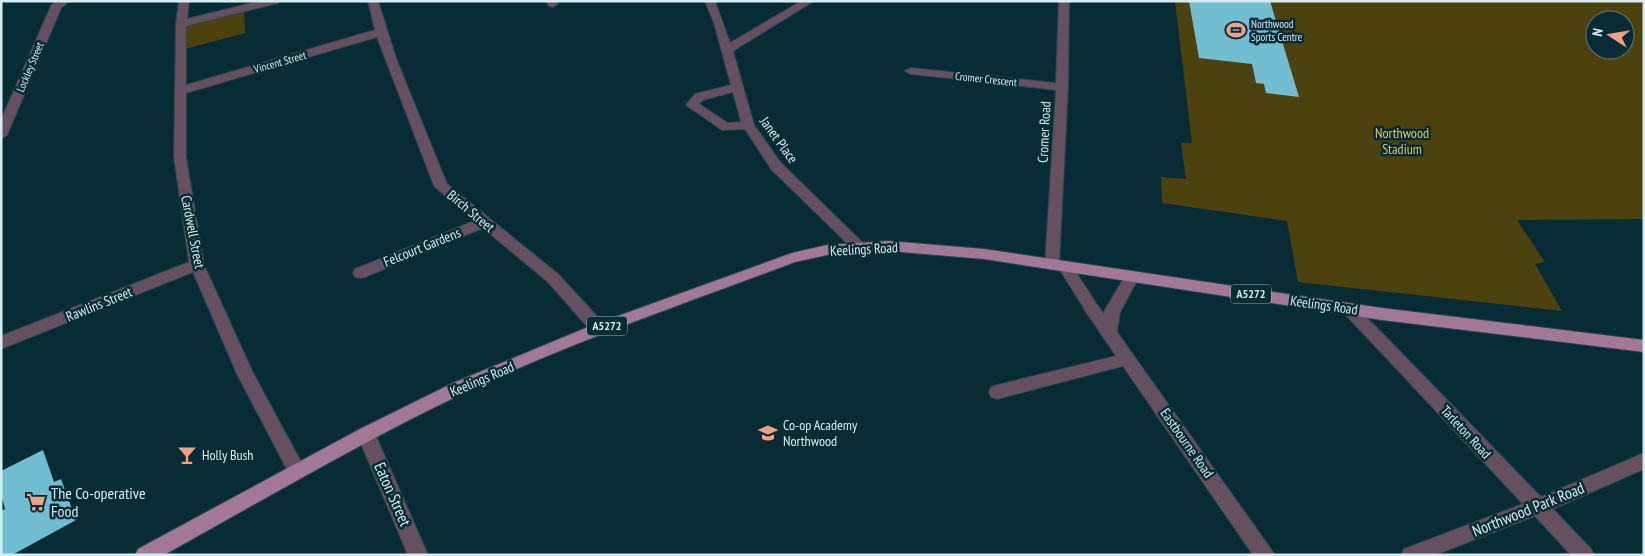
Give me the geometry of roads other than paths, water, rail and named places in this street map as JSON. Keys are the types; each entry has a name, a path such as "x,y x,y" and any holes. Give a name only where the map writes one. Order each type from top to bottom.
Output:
{"main road":[{"name":"Keelings Road","path":"145,555 366,434 459,388 599,330 792,258 827,250 889,246 984,254 1349,309 1643,347"}],"street":[{"name":"Cardwell Street","path":"184,1 181,24 180,157 197,266 245,374 297,471"},
{"path":"181,24 274,1"},
{"name":"Birch Street","path":"374,1 381,32 441,186 553,278 599,330"},
{"name":"Janet Place","path":"710,1 719,23 748,125 776,166 859,247"},
{"path":"727,50 809,1"},
{"name":"Cromer Road","path":"1059,266 1064,1"},
{"name":"Lockley Street","path":"1,135 56,6 63,2"},
{"name":"Vincent Street","path":"180,91 381,32"},
{"name":"Cromer Crescent","path":"911,71 1062,87"},
{"path":"736,87 700,97 692,104 726,127 748,125"},
{"name":"Felcourt Gardens","path":"360,273 484,222"},
{"name":"Rawlins Street","path":"1,343 197,266"},
{"name":"Eastbourne Road","path":"1059,266 1109,332 1265,555"},
{"path":"1109,332 1112,312 1132,277"},
{"name":"Tarleton Road","path":"1349,309 1584,555"},
{"path":"997,392 1128,359"},
{"name":"Eaton Street","path":"366,434 418,551 418,555"},
{"name":"Northwood Park Road","path":"1411,555 1537,507 1644,461"}],"place":[{"name":"Northwood Sports Centre","path":"1236,30"},
{"name":"Co-op Academy Northwood","path":"768,433"},
{"name":"Holly Bush","path":"187,455"},
{"name":"The Co-operative Food","path":"36,502"}],"park label":[{"name":"Northwood Stadium","path":"1402,142"}]}
